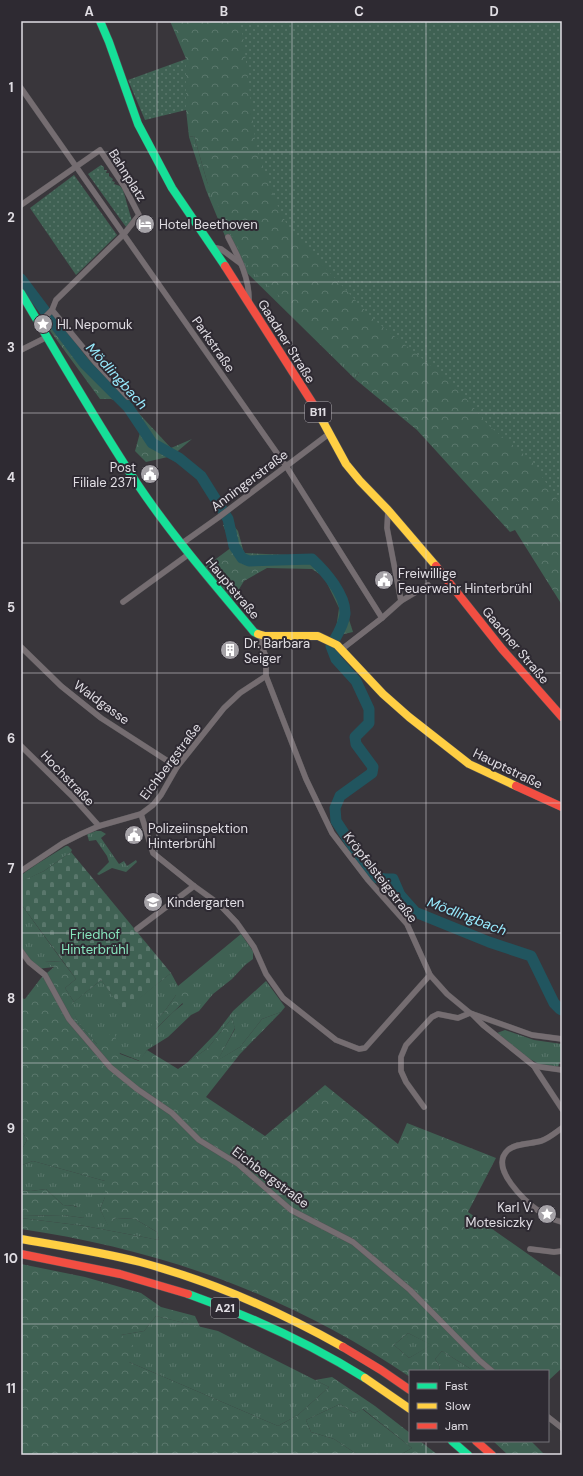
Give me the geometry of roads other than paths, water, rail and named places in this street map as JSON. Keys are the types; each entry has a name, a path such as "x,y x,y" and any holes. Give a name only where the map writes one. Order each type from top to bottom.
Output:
{"main road":[{"name":"Gaadner Straße","path":"100,21 138,124 172,188 249,303 330,433 346,464 427,554 502,649 562,717"},
{"name":"Hauptstraße","path":"21,292 41,321 47,337 86,404 130,473 181,544 254,632 260,635 318,636 337,645 383,694 409,717 469,764 562,807"},
{"name":"A21","path":"21,1239 97,1252 157,1267 212,1286 282,1315 347,1348 409,1389"},
{"name":"A21","path":"21,1254 87,1266 152,1282 205,1300 274,1328 336,1360 409,1408"},
{"path":"453,1442 468,1455"},
{"path":"477,1442 492,1455"}],"street":[{"name":"Parkstraße","path":"21,88 286,466 382,618"},
{"name":"Bahnplatz","path":"21,205 100,150 124,186 139,215 124,234"},
{"path":"41,321 51,312 56,300 124,234"},
{"path":"228,238 242,264 249,293 249,303"},
{"path":"211,247 221,249 242,264"},
{"path":"51,312 128,397"},
{"path":"21,350 47,337"},
{"name":"Anningerstraße","path":"181,544 231,509 330,433"},
{"path":"388,510 387,528 401,601"},
{"path":"123,602 189,554"},
{"path":"337,645 382,618 401,601 428,585"},
{"path":"260,635 261,644 266,657 266,676"},
{"name":"Waldgasse","path":"21,647 61,686 101,718 177,767"},
{"name":"Eichbergstraße","path":"21,870 69,840 99,826 141,814 153,805 161,795 177,767 224,708 240,693 266,676"},
{"name":"Kröpfelsteigstraße","path":"266,676 306,779 332,833 368,880 407,924 430,975 447,994 470,1013 532,1035 562,1040"},
{"name":"Hochstraße","path":"21,746 73,797 99,826"},
{"path":"141,814 153,853 194,886 220,904 237,923 254,947 266,974 283,998 336,1040 359,1049 365,1048 430,975"},
{"path":"137,929 194,886"},
{"name":"Eichbergstraße","path":"21,951 29,962 45,975 69,1019 110,1067 137,1089 172,1113 199,1140 238,1164 291,1210 353,1242 410,1290 479,1360 491,1370"},
{"path":"424,1107 406,1082 401,1071 401,1057 406,1045 432,1017 438,1014 458,1018 470,1013 534,1066 562,1109"},
{"path":"534,1066 562,1070"},
{"path":"562,1128 542,1140 512,1147 507,1151 503,1161 503,1170 518,1194 540,1212 554,1220 562,1222"},
{"path":"530,1249 554,1252 562,1251"},
{"path":"549,1418 562,1428"}],"waterway":[{"name":"Mödlingbach","path":"21,279 84,363 128,407 152,443 179,458 201,476 228,519 234,546 242,558 249,561 312,559 334,584 342,599 345,614 341,627 331,646 336,659 356,681 369,709 369,723 355,737 356,744 373,767 372,773 340,796 335,808 336,821 373,877 393,879 400,895 415,912 489,942 531,956 554,1003 562,1010"}],"place":[{"name":"Hotel Beethoven","path":"145,224"},
{"name":"Hl. Nepomuk","path":"43,324"},
{"name":"Post Filiale 2371","path":"150,474"},
{"name":"Freiwillige Feuerwehr Hinterbrühl","path":"384,580"},
{"name":"Dr. Barbara Seiger","path":"230,650"},
{"name":"Polizeiinspektion Hinterbrühl","path":"134,835"},
{"name":"Kindergarten","path":"153,902"},
{"name":"Karl V. Motesiczky","path":"547,1214"}],"park label":[{"name":"Friedhof Hinterbrühl","path":"95,942"}]}
